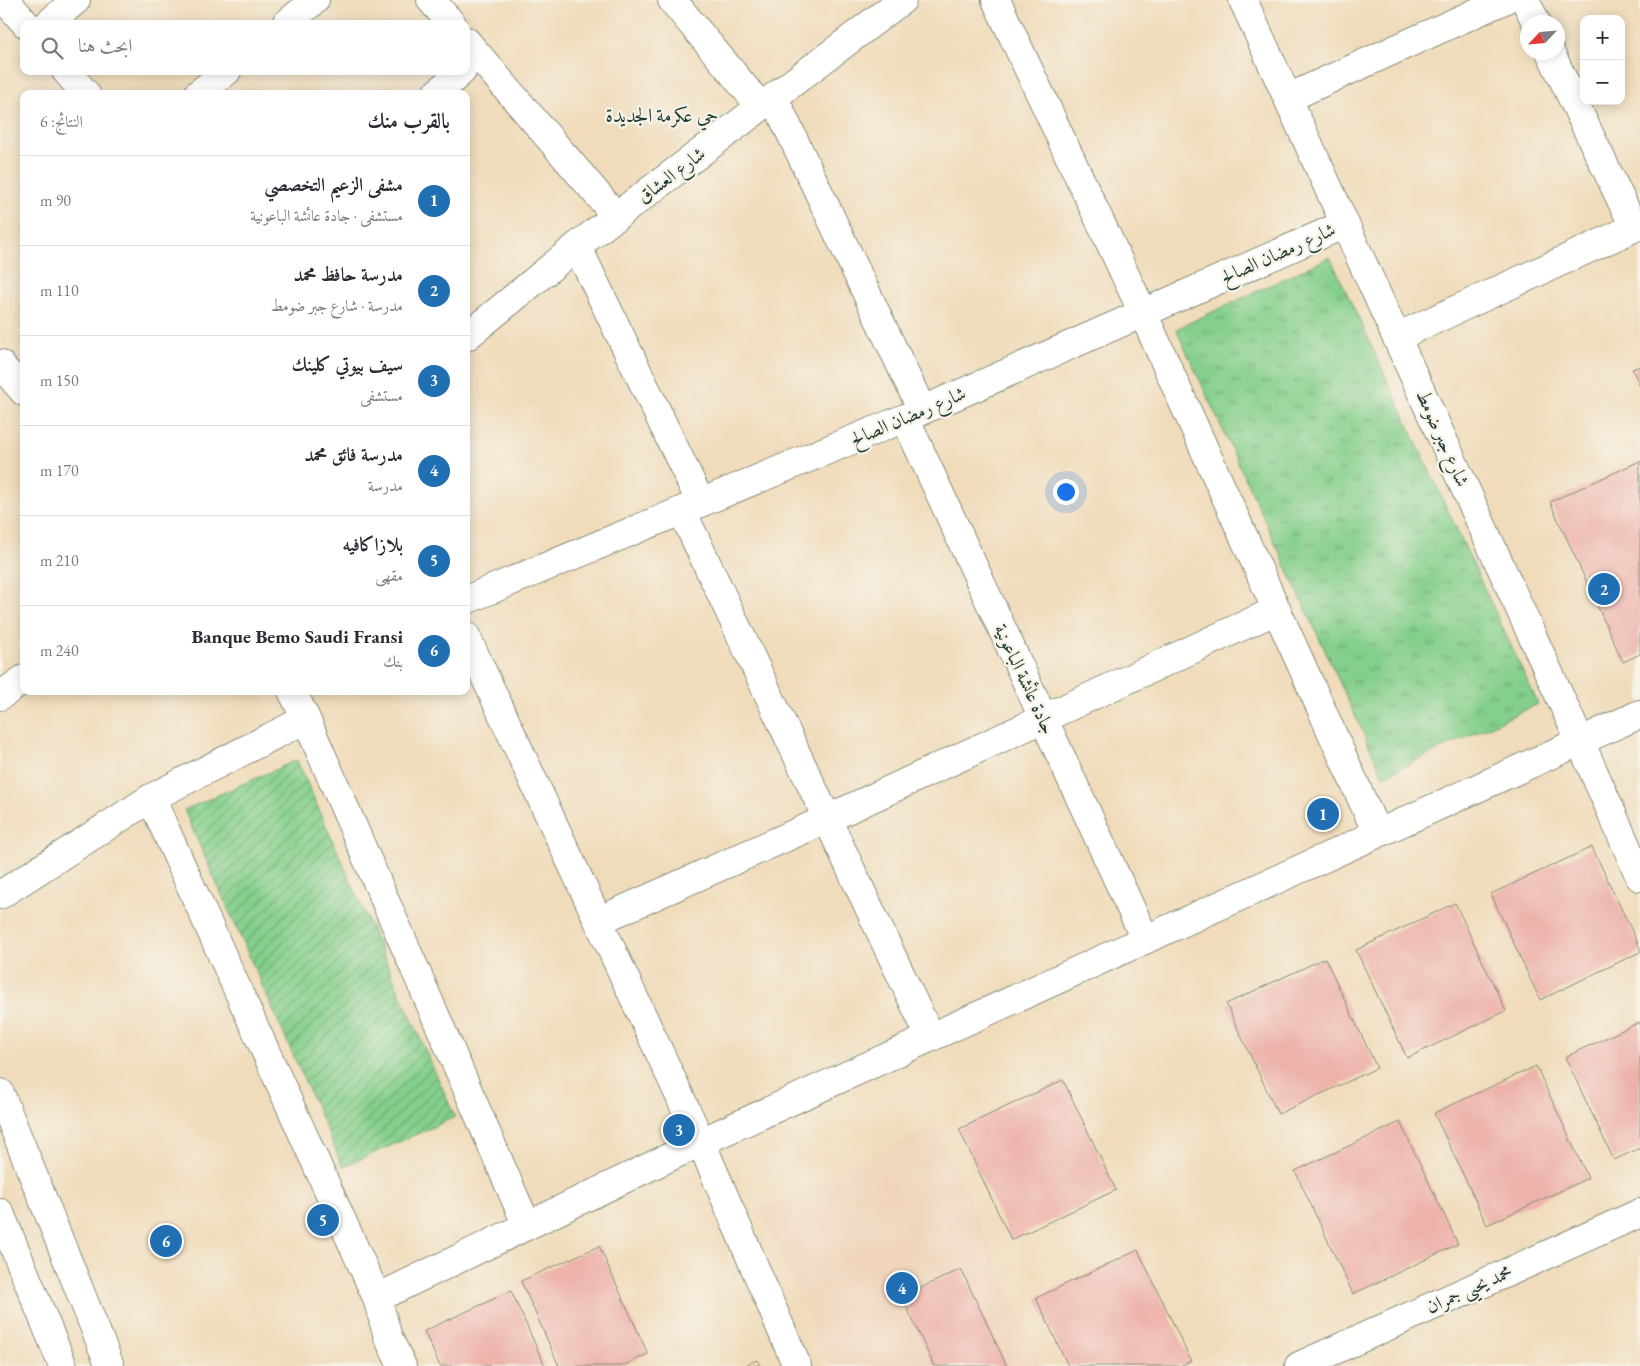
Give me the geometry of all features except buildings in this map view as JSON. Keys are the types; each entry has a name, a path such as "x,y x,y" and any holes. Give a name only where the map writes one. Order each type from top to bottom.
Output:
{"main road":[{"path":"5,0 22,20"},
{"path":"53,20 76,0"},
{"path":"291,20 315,0"},
{"path":"432,0 449,20"},
{"name":"جادة عائشة الباعونية","path":"672,0 767,102 913,414 1043,719 1145,939"},
{"name":"شارع العشاق","path":"470,334 577,246 902,0"},
{"path":"996,0 1143,313 1377,833"},
{"name":"شارع جبر ضومط","path":"1244,0 1640,876"},
{"path":"1288,98 1504,0"},
{"path":"1525,0 1532,15"},
{"path":"1397,337 1637,226 1554,60"},
{"path":"470,61 616,216"},
{"path":"69,75 83,90"},
{"path":"203,90 221,75"},
{"path":"440,90 453,75"},
{"name":"شارع رمضان الصالح","path":"470,598 913,414 1345,224"},
{"path":"577,246 828,819 930,1037"},
{"path":"0,364 20,387"},
{"path":"598,921 828,819 1277,610"},
{"path":"470,645 701,1142 797,1366"},
{"path":"0,696 20,682"},
{"path":"294,695 526,1226"},
{"path":"377,1298 701,1142 1640,714"},
{"path":"0,895 151,798 306,719"},
{"path":"151,798 377,1298 388,1337 402,1366"},
{"path":"0,1093 110,1366"},
{"path":"0,1213 63,1366"},
{"name":"محمد يحيى جمران","path":"1299,1366 1640,1213"}],"shaded area":[{"path":"935,1124 1043,1366 830,1366 760,1210"}],"green space":[{"path":"1330,257 1538,704 1383,776 1176,329"},
{"path":"297,760 455,1117 343,1167 184,810"}],"place":[{"name":"مدرسة حافظ محمد","path":"1604,589"},
{"name":"مشفى الزعيم التخصصي","path":"1323,814"},
{"name":"سيف بيوتي كلينك","path":"679,1130"},
{"name":"بلازاكافيه","path":"323,1220"},
{"name":"Banque Bemo Saudi Fransi","path":"166,1241"},
{"name":"مدرسة فائق محمد","path":"902,1288"}],"district":[{"name":"حي عكرمة الجديدة","path":"662,115"}]}
